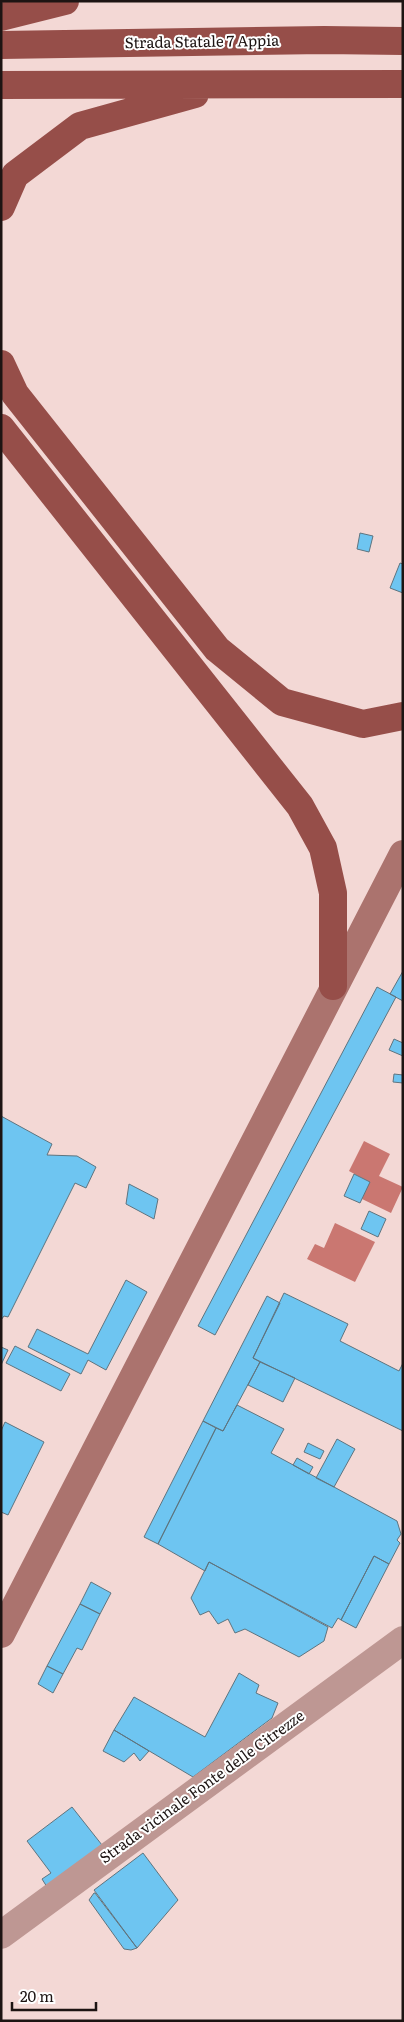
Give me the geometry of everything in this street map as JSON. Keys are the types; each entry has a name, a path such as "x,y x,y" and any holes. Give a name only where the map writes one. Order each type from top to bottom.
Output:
{"highway":[{"path":"1,17 65,1"},
{"name":"Strada Statale 7 Appia","path":"1,45 324,40 403,41"},
{"path":"1,85 403,84"},
{"path":"1,207 15,175 80,126 230,85"},
{"path":"1,364 15,394 217,649 282,702 363,724 403,716"},
{"path":"1,428 300,806 323,848 333,893 333,986"}],"main road":[{"path":"1,1634 333,986 403,854"}],"street":[{"name":"Strada vicinale Fonte delle Citrezze","path":"1,1935 403,1640"}],"shaded area":[{"path":"364,1141 390,1154 379,1176 403,1187 391,1213 362,1199 369,1182 349,1171"},
{"path":"335,1223 375,1242 355,1282 307,1259 315,1244 324,1248"}],"building":[{"path":"360,533 373,536 369,552 357,549"},
{"path":"400,563 403,564 403,593 390,588"},
{"path":"403,971 403,1001 390,994"},
{"path":"377,987 396,997 215,1335 198,1326"},
{"path":"394,1039 403,1043 403,1056 389,1050"},
{"path":"394,1074 403,1075 403,1083 393,1082"},
{"path":"1,1116 52,1144 47,1155 77,1156 96,1167 86,1188 75,1183 8,1317 4,1316 1,1320"},
{"path":"354,1174 370,1182 360,1203 344,1196"},
{"path":"129,1184 158,1199 154,1219 126,1204"},
{"path":"369,1211 386,1219 378,1237 361,1229"},
{"path":"126,1280 147,1292 106,1370 88,1360 81,1374 28,1347 37,1329 88,1354"},
{"path":"284,1293 348,1324 340,1341 399,1371 403,1363 403,1431 253,1358"},
{"path":"267,1296 280,1303 253,1358 260,1362 223,1431 203,1421"},
{"path":"15,1346 70,1374 61,1391 6,1363"},
{"path":"1,1347 8,1350 1,1365"},
{"path":"260,1362 295,1378 283,1402 248,1385"},
{"path":"237,1405 284,1429 271,1453 397,1521 401,1534 397,1540 400,1543 389,1564 374,1556 341,1620 338,1618 332,1628 209,1562 205,1571 158,1544 216,1428 223,1431"},
{"path":"203,1421 216,1428 158,1544 144,1537"},
{"path":"5,1422 44,1442 8,1515 1,1512 1,1431"},
{"path":"337,1439 355,1449 334,1487 316,1478"},
{"path":"308,1443 324,1451 320,1459 304,1452"},
{"path":"297,1458 313,1467 309,1474 293,1465"},
{"path":"374,1556 389,1564 356,1628 341,1620"},
{"path":"209,1562 328,1627 324,1641 299,1657 245,1629 235,1633 228,1619 218,1624 209,1611 200,1615 191,1598"},
{"path":"91,1582 111,1593 100,1614 80,1604"},
{"path":"80,1604 100,1614 82,1650 77,1648 63,1674 47,1666"},
{"path":"47,1666 63,1674 53,1693 38,1684"},
{"path":"239,1673 259,1685 256,1693 278,1703 272,1718 193,1777 114,1730 134,1697 205,1737"},
{"path":"114,1730 149,1751 140,1761 134,1753 124,1762 103,1751"},
{"path":"72,1807 102,1845 47,1887 42,1879 51,1873 27,1841"},
{"path":"143,1853 178,1900 137,1948 94,1890"},
{"path":"94,1893 137,1948 131,1950 124,1949 89,1900"}]}
